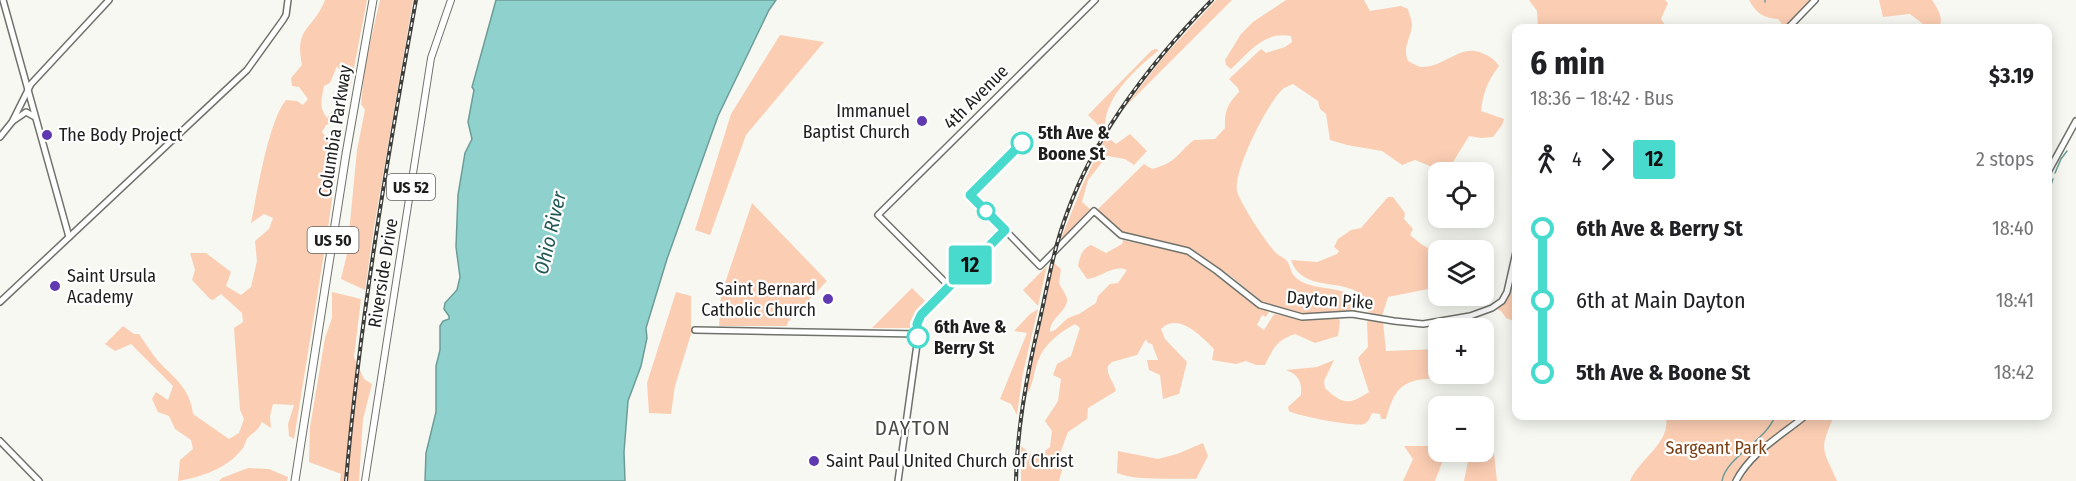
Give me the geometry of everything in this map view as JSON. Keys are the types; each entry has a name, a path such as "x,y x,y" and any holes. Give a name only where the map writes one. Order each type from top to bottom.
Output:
{"highway":[{"name":"Columbia Parkway","path":"295,481 346,154 373,0"}],"main road":[{"name":"Riverside Drive","path":"365,481 431,58 451,0"}],"street":[{"path":"3,0 69,237"},
{"path":"12,122 27,90 109,0"},
{"path":"0,302 247,70 286,15 288,0"},
{"name":"4th Avenue","path":"949,286 878,215 1095,0"},
{"path":"1792,24 1815,0"},
{"path":"0,136 12,122 26,112 35,117"},
{"path":"2052,165 2076,121"},
{"name":"Dayton Pike","path":"949,286 1005,230 1040,266 1094,211 1120,235 1191,253 1260,305 1302,317 1352,314 1423,324 1470,316 1492,308 1502,301 1507,292 1512,270"},
{"path":"898,481 918,333 917,324 921,315 949,286"},
{"path":"695,330 918,333"},
{"path":"1736,481 1742,470 1759,452 1800,420"},
{"path":"0,441 39,481"}],"green space":[{"path":"325,0 367,0 348,99 342,74 337,66 330,83 324,86 322,110 327,118 340,102 343,105 343,115 326,125 322,132 327,138 340,142 294,439 289,436 288,424 294,405 273,404 270,416 271,428 262,422 247,439 243,448 230,461 205,474 178,481 180,460 193,449 191,440 175,429 169,416 158,412 152,399 156,392 168,400 173,386 131,344 115,351 105,344 123,326 134,334 139,334 158,361 185,391 189,397 193,414 229,439 239,433 244,419 240,410 234,328 243,322 242,313 221,294 213,300 210,299 192,280 195,270 190,253 206,253 231,272 226,286 241,295 251,287 257,261 255,241 269,229 273,218 264,214 251,223 269,141 274,124 286,100 297,101 303,105 308,99 299,87 292,86 291,78 302,65 300,52 303,35"},
{"path":"380,0 413,0 365,290 341,279 347,254 357,150 365,110 361,104 365,64"},
{"path":"1216,0 1232,0 1124,108 1165,55"},
{"path":"1286,0 1364,0 1370,11 1401,6 1408,9 1412,23 1406,47 1408,61 1421,67 1430,66 1460,53 1476,51 1490,57 1499,66 1487,87 1481,111 1504,119 1502,125 1493,137 1469,136 1453,162 1428,162 1428,165 1415,160 1402,165 1382,151 1330,140 1326,114 1320,109 1318,101 1293,84 1284,88 1269,107 1240,168 1237,181 1239,197 1260,233 1276,253 1287,261 1295,277 1311,285 1348,293 1360,305 1356,311 1302,314 1266,305 1232,277 1193,250 1128,235 1112,225 1098,209 1144,164 1152,169 1167,163 1194,140 1215,139 1225,128 1228,108 1239,92 1229,79 1261,49 1266,53 1285,47 1292,42 1291,36 1281,35 1265,40 1231,69 1226,65 1225,60 1241,34 1253,22"},
{"path":"1529,0 1665,0 1668,3 1661,19 1664,24 1538,24 1537,11"},
{"path":"1749,0 1811,0 1789,24 1782,24 1778,19 1760,14"},
{"path":"1879,0 1932,0 1941,17 1940,24 1923,24 1910,14 1883,17"},
{"path":"780,35 824,42 746,135 710,235 695,230 731,114"},
{"path":"1152,50 1159,50 1141,65 1117,93 1111,103 1105,125 1101,128 1088,115"},
{"path":"1130,134 1147,151 1134,165 1125,159 1107,156 1088,180 1082,202 1090,209 1060,241 1083,184 1106,136 1116,144"},
{"path":"1388,197 1393,197 1405,213 1404,219 1413,229 1410,235 1428,248 1428,289 1388,297 1382,316 1368,312 1367,300 1359,293 1349,288 1305,278 1297,271 1291,260 1317,262 1337,254 1339,251 1334,247 1338,239 1351,230 1361,228"},
{"path":"752,203 827,281 788,322 787,326 719,326 721,295"},
{"path":"1123,240 1188,254 1257,306 1269,312 1266,317 1262,315 1257,325 1264,330 1274,314 1303,319 1338,316 1340,322 1338,336 1315,343 1295,334 1276,345 1265,365 1256,365 1246,361 1236,364 1212,360 1214,349 1196,332 1182,324 1168,324 1161,329 1165,339 1187,362 1179,394 1163,399 1160,375 1149,370 1147,360 1158,360 1152,344 1146,339 1137,355 1112,362 1108,366 1108,372 1116,391 1088,408 1087,419 1068,432 1059,456 1065,459 1059,481 1021,481 1021,446 1036,458 1050,447 1052,431 1045,421 1058,401 1061,379 1053,375 1057,364 1071,356 1080,328 1075,324 1069,327 1044,349 1025,397 1054,263 1061,269 1059,283 1067,301 1050,332 1068,318 1096,303 1098,296 1110,284 1118,283 1127,270 1112,270 1087,279 1078,266 1083,251 1091,245 1106,253 1122,244"},
{"path":"1047,266 1038,306 1023,290"},
{"path":"1512,284 1512,320 1497,309 1510,293"},
{"path":"912,288 927,303 915,315 914,328 872,328"},
{"path":"332,292 361,299 354,357 364,379 372,384 363,419 359,481 340,481 341,474 309,462 310,427 325,338 332,318"},
{"path":"676,292 691,296 691,334 675,386 671,414 649,413 647,383"},
{"path":"1038,309 1023,373 1017,415 1011,404 1000,399 1027,333 1014,331"},
{"path":"1369,319 1383,322 1386,351 1428,349 1428,379 1403,386 1394,396 1386,419 1381,419 1380,414 1372,413 1368,421 1359,425 1326,421 1289,411 1288,407 1301,395 1301,386 1297,377 1286,370 1317,367 1334,360 1324,381 1325,388 1337,398 1346,401 1351,401 1369,392 1358,358 1368,347 1367,322"},
{"name":"Sargeant Park","path":"1666,420 1796,420 1751,456 1733,481 1630,481 1659,442 1666,426"},
{"path":"1803,420 1832,420 1824,449 1837,481 1740,481 1754,461"},
{"path":"1203,443 1208,456 1196,479 1144,478 1117,473 1118,451 1158,459"},
{"path":"1404,446 1427,446 1428,462 1442,462 1435,481 1403,481 1413,459"},
{"path":"1494,453 1497,481 1464,481 1468,462 1494,462"},
{"path":"248,468 269,469 288,477 287,481 219,481"}],"water":[{"name":"Ohio River","path":"496,0 776,0 718,116 667,259 646,328 647,338 641,366 628,401 624,452 625,481 425,481 426,453 436,412 436,366 440,350 440,326 443,321 449,319 444,309 445,303 457,290 460,277 456,247 458,195 465,153 472,139 468,122 474,90 472,87"}],"waterway":[{"path":"2055,173 2067,151"},
{"path":"1722,481 1731,464 1764,433 1773,420"}],"railway":[{"path":"346,481 375,239 416,0"},
{"path":"1016,481 1021,420 1031,359 1058,239 1079,183 1093,154 1128,99 1168,48 1212,0"}],"bus line":[{"name":"12","path":"918,337 917,324 921,315 1005,230 970,195 1022,143"}],"place":[{"name":"Immanuel Baptist Church","path":"922,121"},
{"name":"The Body Project","path":"47,135"},
{"name":"5th Ave & Boone St","path":"1022,143"},
{"name":"Saint Ursula Academy","path":"55,286"},
{"name":"Saint Bernard Catholic Church","path":"828,299"},
{"name":"6th Ave & Berry St","path":"918,337"},
{"name":"Saint Paul United Church of Christ","path":"814,461"}],"district":[{"name":"DAYTON","path":"913,428"}]}
